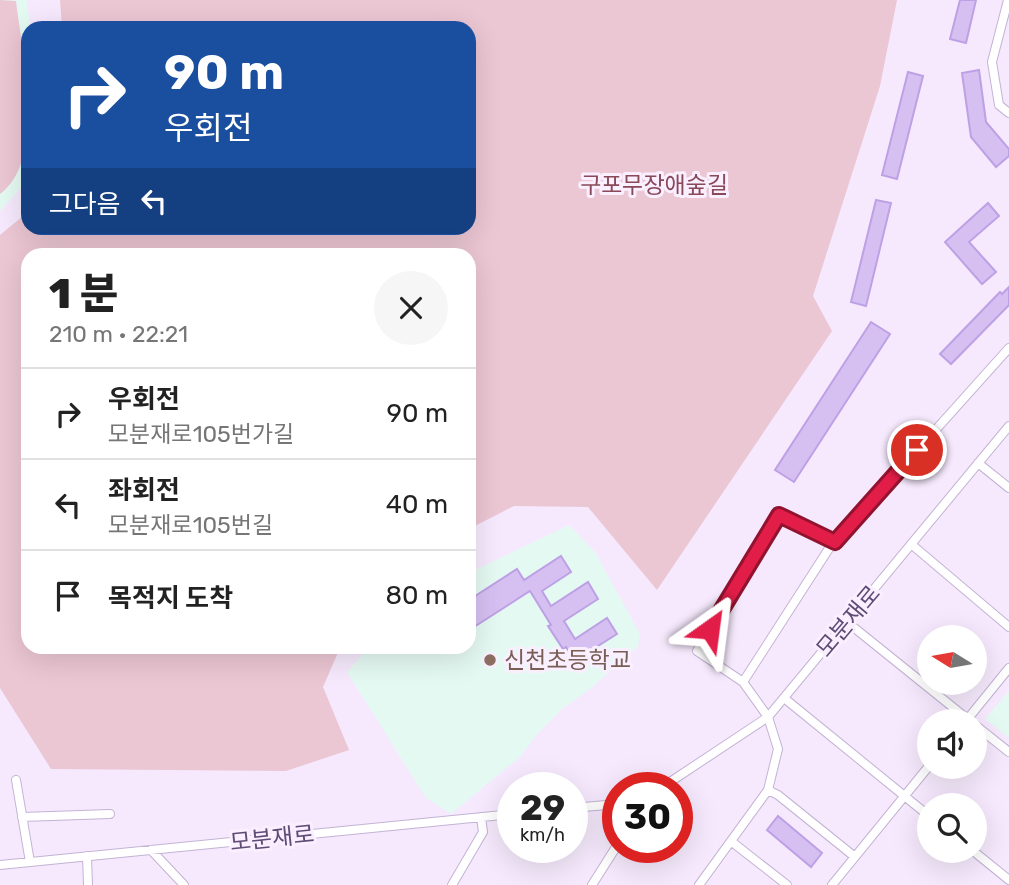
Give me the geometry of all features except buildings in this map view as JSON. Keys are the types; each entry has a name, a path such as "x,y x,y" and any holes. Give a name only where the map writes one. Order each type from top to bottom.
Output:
{"street":[{"path":"1009,0 1006,20 992,62 999,105 1009,113"},
{"path":"743,682 835,542 1009,348"},
{"name":"모분재로","path":"685,772 768,717 1009,426"},
{"path":"978,463 1009,488"},
{"path":"699,885 768,790 778,749 768,717 743,682 697,651 779,515 835,542"},
{"path":"911,544 1009,626"},
{"path":"847,622 955,709"},
{"path":"979,709 1009,668"},
{"path":"784,698 917,806"},
{"path":"987,735 1009,752"},
{"path":"832,885 919,779"},
{"path":"16,780 30,862"},
{"path":"768,790 778,795 855,857"},
{"path":"22,817 110,814"},
{"name":"모분재로","path":"0,864 497,816"},
{"path":"452,885 483,832 481,817"},
{"path":"732,842 787,885"},
{"path":"150,850 184,885"},
{"path":"87,856 88,885"},
{"path":"987,862 1009,880"},
{"path":"592,885 606,863"}],"shaded area":[{"path":"0,0 27,0 29,21 21,21 21,188 0,211"},
{"name":"신천초등학교","path":"569,525 595,552 640,634 638,647 590,689 562,709 538,733 520,757 502,772 497,772 497,776 451,814 426,798 347,672 363,654 476,654 476,570"},
{"path":"1009,691 1009,738 987,721 987,717"}],"green space":[{"path":"0,0 16,1 21,38 21,161 14,178 0,194"},
{"name":"구포무장애숲길","path":"60,0 897,0 880,86 813,296 832,331 657,590 588,507 514,506 476,525 476,248 21,248 21,654 337,654 323,687 349,750 286,771 51,769 0,688 0,235 21,218 21,235 476,235 476,21 62,21"}],"place":[{"name":"신천초등학교","path":"490,660"}],"route":[{"path":"710,629 779,515 835,542 917,450"}]}
